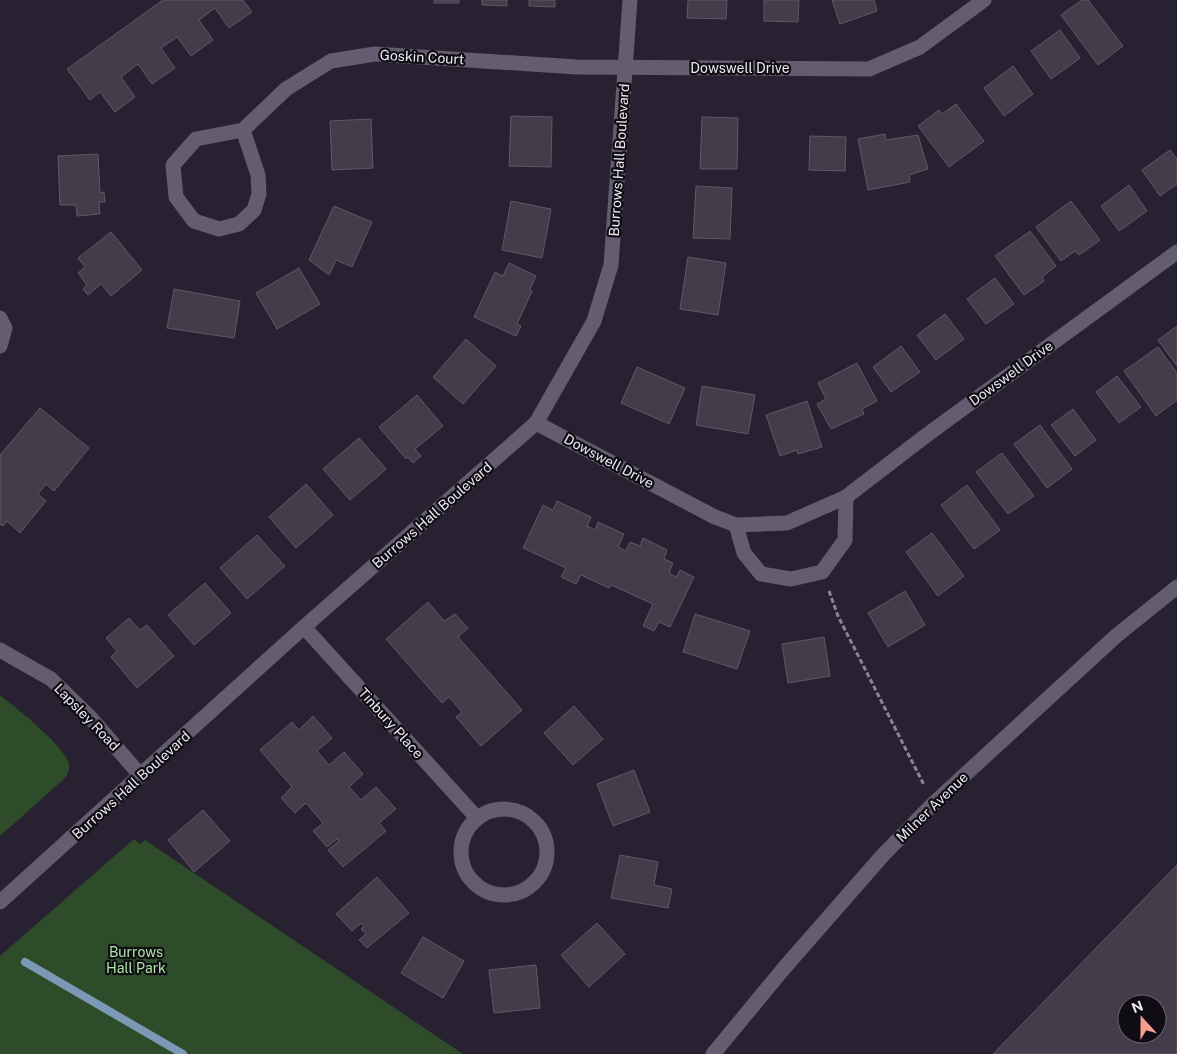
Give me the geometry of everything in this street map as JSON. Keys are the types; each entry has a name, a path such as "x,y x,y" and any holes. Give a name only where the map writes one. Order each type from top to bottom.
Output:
{"street":[{"name":"Burrows Hall Boulevard","path":"0,902 304,627 536,423 594,320 611,265 630,0"},
{"name":"Dowswell Drive","path":"626,68 869,69 920,47 984,0"},
{"name":"Goskin Court","path":"243,130 286,89 331,61 375,54 626,68"},
{"path":"243,130 258,175 258,194 254,210 239,224 219,229 194,221 176,197 173,166 196,139 243,130"},
{"name":"Dowswell Drive","path":"536,423 715,517 736,525 787,523 846,497 924,437 1177,252"},
{"path":"0,318 5,328 0,346"},
{"path":"736,525 744,553 761,574 791,578 822,572 845,540 846,497"},
{"name":"Milner Avenue","path":"713,1054 785,967 883,855 934,804 1116,636 1177,587"},
{"name":"Tinbury Place","path":"304,627 476,818"},
{"name":"Lapsley Road","path":"0,650 51,680 89,716 141,776"},
{"path":"509,809 529,816 539,825 545,837 547,858 540,877 530,887 518,893 496,894 476,885 466,873 461,859 461,844 467,830 476,818 489,811 509,809"}],"path":[{"path":"822,572 838,616 934,804"}],"green space":[{"path":"0,695 49,737 65,756 69,766 65,778 0,836"},
{"name":"Burrows Hall Park","path":"134,839 140,844 145,840 463,1054 0,1054 0,956"}],"building":[{"path":"163,0 243,0 252,12 229,28 215,8 199,20 213,40 191,56 177,37 161,48 175,68 152,84 138,64 121,77 135,97 115,112 100,92 90,100 67,69"},
{"path":"434,0 459,0 459,3 434,3"},
{"path":"482,0 507,0 507,6 482,5"},
{"path":"529,0 555,0 555,7 529,6"},
{"path":"688,0 727,0 726,19 687,18"},
{"path":"764,0 799,0 798,22 764,21"},
{"path":"832,0 874,0 877,11 840,24"},
{"path":"1082,0 1088,0 1123,46 1098,65 1061,15"},
{"path":"1060,30 1080,58 1051,79 1031,51"},
{"path":"1013,66 1033,94 1004,116 984,88"},
{"path":"956,104 984,141 949,167 918,126 939,110 942,114"},
{"path":"511,116 552,117 551,167 509,166"},
{"path":"702,117 738,118 737,169 700,169"},
{"path":"371,119 373,168 332,170 330,121"},
{"path":"885,134 886,140 918,135 928,169 909,175 910,182 868,190 858,139"},
{"path":"810,136 846,137 845,171 809,170"},
{"path":"1170,150 1177,159 1177,184 1160,196 1142,170"},
{"path":"98,154 100,193 104,192 105,202 99,202 100,214 77,216 76,205 60,205 58,156"},
{"path":"1129,185 1147,211 1119,231 1101,206"},
{"path":"696,186 732,188 730,239 693,238"},
{"path":"511,201 551,209 542,258 502,250"},
{"path":"1071,201 1100,240 1079,255 1075,251 1061,261 1036,227"},
{"path":"334,206 372,222 352,267 336,260 329,275 309,260"},
{"path":"1030,231 1056,266 1042,277 1044,281 1024,295 995,256"},
{"path":"111,232 142,270 111,296 101,284 88,295 83,289 87,285 78,273 85,267 78,258"},
{"path":"688,257 726,263 718,315 680,309"},
{"path":"509,263 536,276 530,289 532,291 517,324 521,326 516,336 474,317 495,272 503,276"},
{"path":"299,268 320,304 277,329 256,293"},
{"path":"995,278 1014,304 986,324 967,299"},
{"path":"174,289 240,301 234,338 167,328"},
{"path":"945,314 964,339 936,360 917,335"},
{"path":"1177,326 1177,366 1158,340"},
{"path":"466,339 496,366 463,404 433,377"},
{"path":"901,346 920,372 891,392 873,367"},
{"path":"1158,347 1177,373 1177,400 1156,416 1124,371"},
{"path":"857,363 877,401 862,409 864,414 831,429 817,404 826,399 818,383"},
{"path":"637,367 685,388 669,424 621,403"},
{"path":"1117,376 1141,407 1119,423 1096,392"},
{"path":"702,386 755,395 748,434 696,425"},
{"path":"417,395 443,426 415,449 421,456 413,463 408,457 406,459 379,427"},
{"path":"807,401 822,447 798,454 797,450 780,456 766,415"},
{"path":"40,408 89,448 54,491 46,484 38,494 46,501 20,533 7,521 3,526 0,524 0,455"},
{"path":"1073,409 1096,440 1075,456 1051,425"},
{"path":"1040,425 1072,469 1047,488 1014,444"},
{"path":"359,438 386,469 350,500 323,469"},
{"path":"1002,453 1034,496 1008,514 976,472"},
{"path":"306,484 333,515 296,548 269,517"},
{"path":"967,485 1000,530 974,549 941,505"},
{"path":"557,501 591,517 587,526 595,530 598,522 624,534 618,547 626,551 630,542 640,546 643,538 667,550 664,559 673,563 669,573 676,577 680,570 694,577 670,627 659,622 654,631 643,626 653,604 611,585 609,588 581,575 576,584 561,577 566,568 523,548 543,505 553,510"},
{"path":"932,533 964,576 938,596 906,552"},
{"path":"257,535 285,566 247,599 220,568"},
{"path":"205,583 231,613 194,645 168,615"},
{"path":"905,591 925,625 888,647 868,613"},
{"path":"428,602 444,621 455,614 468,628 458,637 522,710 481,746 456,717 462,712 449,697 442,703 386,639"},
{"path":"695,614 750,631 737,669 683,652"},
{"path":"129,618 140,630 147,625 174,656 137,688 111,657 117,651 106,638"},
{"path":"824,637 830,676 788,683 782,644"},
{"path":"574,706 603,739 573,765 544,733"},
{"path":"313,716 332,738 317,751 329,765 344,752 363,774 349,787 361,800 376,787 396,809 379,823 386,831 343,867 328,850 339,841 337,839 327,847 313,831 323,823 306,803 295,813 281,798 292,787 260,750 292,722 299,730"},
{"path":"634,770 650,812 613,826 597,784"},
{"path":"203,810 230,841 194,872 168,840"},
{"path":"620,855 658,862 654,885 672,889 668,908 611,898"},
{"path":"1177,865 1177,1054 993,1054"},
{"path":"377,877 409,913 367,948 359,940 366,934 361,929 364,927 361,923 352,931 336,914"},
{"path":"597,923 625,954 589,987 561,955"},
{"path":"423,937 464,961 443,998 401,973"},
{"path":"536,965 540,1008 494,1013 489,970"}],"waterway":[{"path":"25,962 183,1054"}]}
